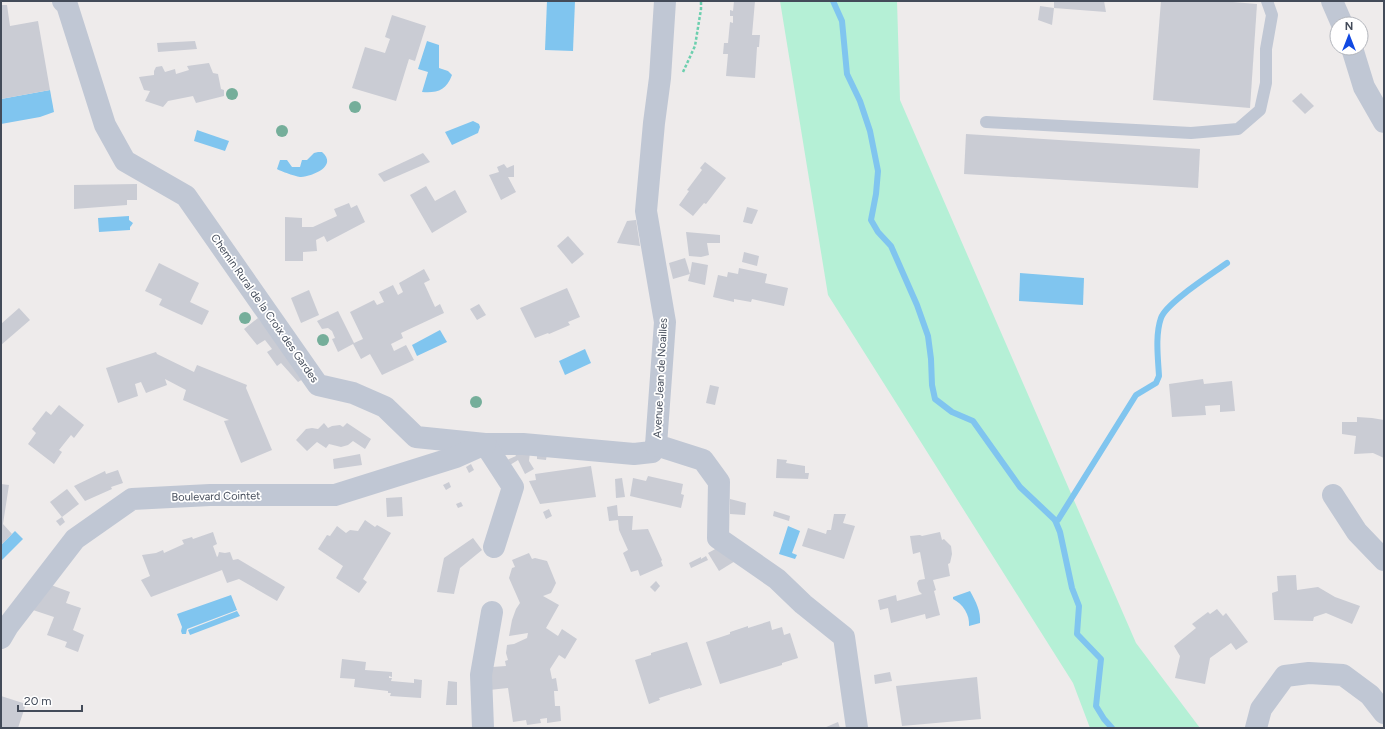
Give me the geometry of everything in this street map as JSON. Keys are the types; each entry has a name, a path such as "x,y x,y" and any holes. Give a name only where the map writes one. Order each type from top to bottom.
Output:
{"street":[{"name":"Chemin Rural de la Croix des Gardes","path":"63,1 67,5 105,125 125,161 186,196 318,386 353,393 385,407 416,437 485,444 523,444 634,454 652,452 656,445"},
{"name":"Avenue Jean de Noailles","path":"665,1 660,78 654,123 646,210 665,322 656,445 703,460 719,482 718,538 777,579 803,604 844,637 858,728"},
{"path":"1332,1 1339,16"},
{"path":"1354,56 1364,87 1384,122"},
{"path":"485,444 513,487 494,547"},
{"name":"Boulevard Cointet","path":"1,638 8,626 75,539 132,499 210,495 335,495 456,457 485,444"},
{"path":"1333,496 1357,532 1384,560"},
{"path":"483,728 481,675 492,612"},
{"path":"1256,728 1261,709 1285,676 1309,673 1343,675 1370,695 1384,713"}],"lane":[{"path":"986,122 1191,133 1238,129 1260,110 1266,84 1266,49 1272,15 1267,1"}],"path":[{"path":"682,77 695,46 701,1"}],"green space":[{"path":"780,1 897,1 900,100 1136,643 1200,728 1090,728 1073,683 828,295"}],"water":[{"path":"547,1 575,1 573,51 545,50"},
{"path":"427,41 439,45 439,68 448,71 452,75 444,88 432,92 422,92 428,72 418,69"},
{"path":"50,90 54,112 40,117 1,124 1,99"},
{"path":"473,121 479,124 480,127 478,133 452,145 445,132"},
{"path":"197,130 229,141 225,151 194,141"},
{"path":"322,152 326,157 326,166 312,175 299,177 277,169 280,160 287,160 292,167 300,167 302,160 307,160 314,153"},
{"path":"129,216 129,220 133,223 130,230 99,232 98,218"},
{"path":"1020,273 1084,278 1083,305 1019,301"},
{"path":"440,330 447,342 417,356 412,345"},
{"path":"585,349 591,363 565,375 559,361"},
{"path":"788,526 800,531 792,553 797,555 795,559 779,554"},
{"path":"15,531 23,539 1,561 1,545"},
{"path":"970,591 979,611 980,623 969,626 965,610 953,599 953,597"},
{"path":"231,595 237,610 187,629 186,634 182,634 182,627 177,614"},
{"path":"237,611 240,616 190,635 188,630"}],"building":[{"path":"734,1 755,1 752,35 760,35 759,47 757,47 755,78 726,76 728,54 723,54 724,43 728,43 730,22 733,23 733,16 730,16 730,10 733,11"},
{"path":"1054,1 1104,1 1106,12 1054,8"},
{"path":"1161,1 1221,1 1257,4 1250,108 1153,100"},
{"path":"1,5 7,5 10,26 38,21 50,90 1,99"},
{"path":"1040,6 1054,8 1052,25 1038,20"},
{"path":"392,15 426,26 415,61 409,59 396,101 352,88 365,47 385,53 390,39 385,37"},
{"path":"195,41 197,49 158,52 157,43"},
{"path":"209,63 213,73 218,74 221,89 224,90 224,96 196,103 193,96 168,101 163,107 145,101 150,91 144,90 139,77 154,75 156,67 162,66 165,72 175,69 176,74 189,70 187,66"},
{"path":"1301,93 1314,106 1305,114 1292,101"},
{"path":"966,134 1200,149 1198,188 964,174"},
{"path":"423,153 430,162 384,182 378,174"},
{"path":"705,162 726,178 706,204 704,203 693,216 679,205 689,191 687,190 702,170 700,168"},
{"path":"504,164 507,168 514,165 514,177 508,177 516,192 501,200 489,175 499,172 497,167"},
{"path":"137,184 137,200 127,200 127,205 74,209 74,185"},
{"path":"426,186 435,201 455,190 467,212 432,233 410,195"},
{"path":"349,203 351,208 357,205 365,222 327,242 324,236 316,240 317,251 303,252 303,261 285,261 285,217 302,218 302,227 313,227 337,216 334,209"},
{"path":"747,207 758,210 752,224 743,222"},
{"path":"636,220 640,246 617,243 627,221"},
{"path":"686,232 720,235 720,243 707,243 709,255 701,257 689,256"},
{"path":"568,236 584,254 572,264 557,246"},
{"path":"744,252 759,256 757,266 742,262"},
{"path":"685,258 690,274 673,279 669,263"},
{"path":"692,262 708,265 705,285 688,281"},
{"path":"159,263 199,283 190,302 209,311 202,325 159,305 162,299 145,291"},
{"path":"739,268 767,274 765,283 788,288 784,306 752,299 751,302 734,299 734,302 713,297 718,275 727,277 728,272 738,274"},
{"path":"424,269 430,280 424,283 435,307 440,304 444,313 401,333 403,338 391,344 394,351 406,345 414,360 382,375 370,354 361,359 353,344 338,352 332,339 335,338 332,331 328,328 322,329 317,321 338,311 354,343 363,339 350,312 374,300 377,305 384,302 379,292 393,285 398,295 403,292 399,283"},
{"path":"567,288 580,317 568,322 570,325 535,338 520,308"},
{"path":"309,290 319,315 301,323 291,298"},
{"path":"479,304 486,315 477,320 470,309"},
{"path":"19,308 30,320 1,345 1,324"},
{"path":"258,318 278,343 303,379 298,382 281,363 277,366 267,352 272,349 265,340 257,345 244,329"},
{"path":"156,352 157,354 194,372 197,365 247,385 246,388 272,450 241,463 224,421 229,420 183,400 186,390 165,379 167,385 146,393 141,382 135,384 138,396 118,403 106,368"},
{"path":"1203,379 1204,384 1232,381 1235,411 1220,412 1220,405 1205,406 1206,415 1172,417 1169,384"},
{"path":"710,385 719,387 715,405 706,403"},
{"path":"59,405 84,425 74,438 71,435 59,450 62,452 54,464 28,444 36,433 32,429 46,411 51,415"},
{"path":"1357,417 1384,420 1384,458 1373,453 1354,454 1356,436 1342,434 1342,422 1357,422"},
{"path":"324,423 328,428 340,425 343,427 347,423 371,439 365,449 353,441 348,445 341,447 329,444 326,448 317,442 307,451 296,440 306,429 318,429"},
{"path":"513,451 530,452 529,461 534,469 525,474 518,460 510,465 507,460 516,456"},
{"path":"537,453 547,453 546,460 537,459"},
{"path":"360,454 362,465 334,469 333,459"},
{"path":"777,459 787,460 786,463 805,466 805,473 809,473 808,479 776,478"},
{"path":"471,464 474,470 469,473 466,467"},
{"path":"591,466 596,497 540,504 529,481 536,480 535,474"},
{"path":"118,470 123,483 111,487 112,489 85,501 74,486 105,471 106,474"},
{"path":"648,476 683,484 681,494 684,495 681,508 630,496 633,478 646,481"},
{"path":"622,478 625,497 616,498 615,479"},
{"path":"449,482 451,487 446,490 443,485"},
{"path":"1,484 9,485 3,524 12,534 1,545"},
{"path":"67,489 79,504 62,517 50,502"},
{"path":"402,497 403,516 387,517 386,498"},
{"path":"730,499 746,503 745,515 730,514"},
{"path":"461,502 463,506 458,508 456,504"},
{"path":"617,505 618,516 633,516 632,530 648,529 662,560 663,566 640,576 638,570 631,572 623,553 628,550 619,530 618,520 609,521 607,507"},
{"path":"549,509 552,516 546,519 543,512"},
{"path":"774,511 790,516 789,521 773,516"},
{"path":"834,514 846,514 843,523 855,526 844,559 802,546 808,528 826,534 827,530 831,530"},
{"path":"62,517 65,522 60,526 56,521"},
{"path":"365,520 375,527 377,525 391,533 363,579 367,582 359,593 336,578 343,566 318,549 327,535 330,536 337,526 346,533 350,530 358,531"},
{"path":"213,532 217,544 213,546 217,557 219,552 230,552 233,560 238,559 285,587 277,601 239,579 227,583 222,570 151,597 141,580 150,576 142,555 156,553 163,550 164,553 184,544 182,540 192,537 193,539"},
{"path":"940,532 942,540 944,539 951,546 952,554 950,563 948,564 950,576 933,580 940,615 926,619 925,614 891,623 888,608 880,610 878,600 896,595 897,601 922,594 919,591 917,583 919,580 925,579 920,552 913,554 910,536 922,536"},
{"path":"473,538 482,550 460,568 454,594 437,592 444,558"},
{"path":"719,547 740,558 719,571 708,553"},
{"path":"529,553 532,559 535,558 547,561 556,583 551,593 543,596 559,605 546,628 558,636 562,629 577,639 565,659 559,655 550,669 552,679 556,678 558,691 554,691 555,706 560,706 561,721 547,723 547,718 540,719 541,723 527,725 526,720 513,722 508,688 489,690 492,667 506,666 505,661 508,660 506,653 507,645 514,644 527,638 528,633 509,636 512,620 520,603 509,578 512,568 515,567 512,560"},
{"path":"706,556 708,560 691,568 689,563"},
{"path":"1296,575 1297,590 1318,587 1335,597 1360,606 1352,624 1326,613 1314,617 1313,621 1274,620 1272,593 1278,591 1277,576"},
{"path":"656,581 660,586 655,592 650,587"},
{"path":"51,585 70,592 66,603 81,608 73,630 84,635 78,652 65,647 67,642 47,635 54,617 33,610"},
{"path":"1217,609 1223,616 1226,613 1248,642 1236,650 1231,643 1210,658 1205,684 1175,678 1180,656 1174,646 1196,628 1192,624 1208,612 1210,614"},
{"path":"770,621 772,630 782,627 784,635 790,633 798,658 782,663 782,665 720,684 706,642 748,626 748,628"},
{"path":"687,642 702,685 659,698 660,700 649,704 635,660 651,655 651,653"},
{"path":"342,659 366,662 365,670 392,672 392,677 389,676 389,678 392,678 391,681 414,683 414,679 422,680 421,698 390,696 391,693 388,693 388,691 354,687 355,679 340,678"},
{"path":"890,672 892,681 875,684 874,675"},
{"path":"977,677 981,719 902,726 896,686"},
{"path":"448,681 457,682 457,705 446,705"},
{"path":"1,696 26,704 18,728 1,728"},
{"path":"838,722 840,728 824,728"}],"waterway":[{"path":"833,1 842,21 847,74 860,101 870,131 878,171 876,194 871,220 878,232 891,246 917,305 928,336 932,385 935,399 952,412 973,421 1020,487 1055,520 1060,532 1072,588 1079,606 1077,634 1101,659 1096,706 1112,728"},
{"path":"1055,520 1058,520 1136,395 1156,383 1159,376 1157,347 1158,332 1161,318 1165,312 1180,297 1227,263"}]}
